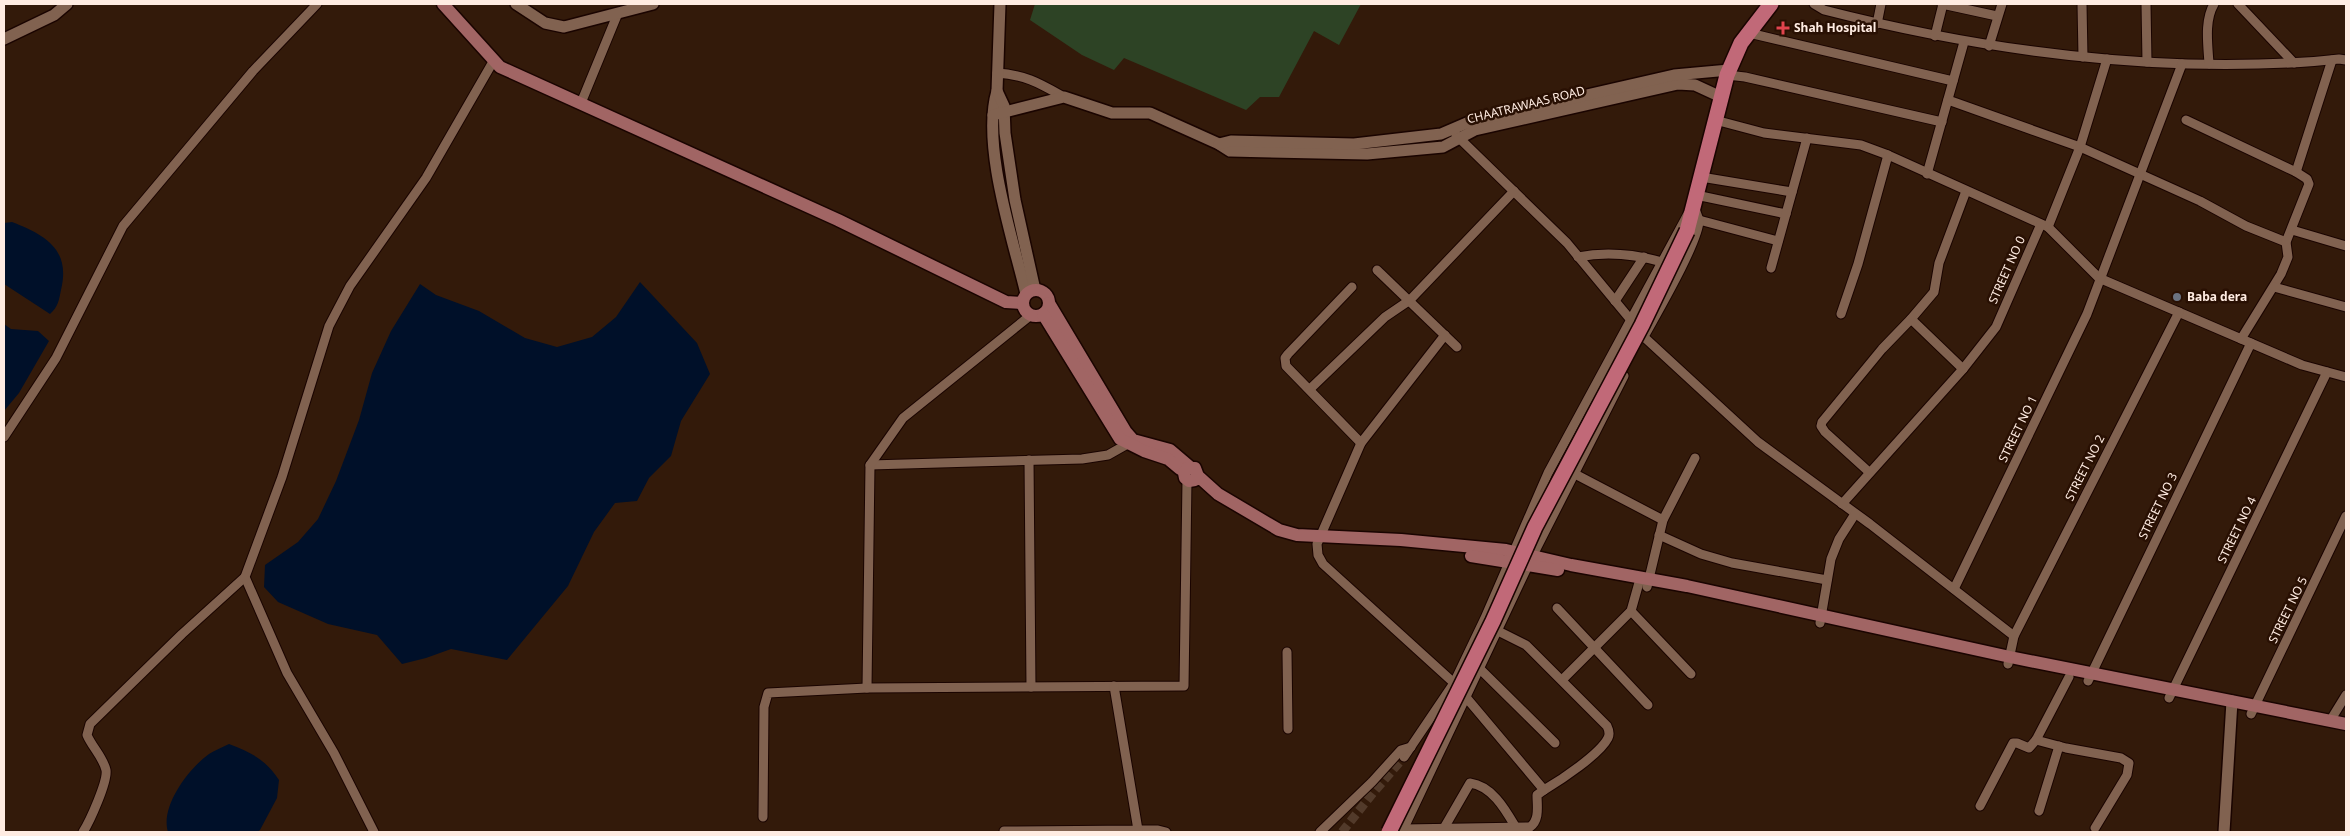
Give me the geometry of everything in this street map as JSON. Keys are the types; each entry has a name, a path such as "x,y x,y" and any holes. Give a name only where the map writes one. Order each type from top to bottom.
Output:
{"main road":[{"path":"443,4 500,67 829,216 1006,302 1028,295 1045,293 1041,311 1126,432 1130,442 1170,450 1190,475 1279,530 1319,540 1531,560 1820,619 2171,695 2231,705 2346,731"},
{"path":"1399,831 1536,526 1642,325 1687,231 1696,207 1701,177 1728,72 1741,43 1771,4"},
{"path":"1028,295 1026,313 1041,311"},
{"path":"2009,661 2069,677 2090,677"},
{"path":"2253,711 2346,724"}],"street":[{"path":"4,39 54,15 67,4"},
{"path":"4,437 56,358 123,226 253,71 317,4"},
{"path":"516,4 545,23 564,27 653,4"},
{"path":"1000,4 997,91 1004,106 998,114 996,162 1028,295"},
{"path":"1814,4 1824,10 1877,24 1964,42 2107,60 2262,66 2346,60"},
{"path":"1877,24 1881,4"},
{"path":"1935,36 1942,4 1973,7 1997,16"},
{"path":"1989,46 2002,4"},
{"path":"2082,4 2082,57"},
{"path":"2146,4 2147,62"},
{"path":"2209,64 2208,29 2210,10 2214,4"},
{"path":"2238,4 2294,63"},
{"path":"581,103 618,13"},
{"path":"1749,33 1954,81"},
{"path":"1927,174 1964,42"},
{"path":"83,832 107,779 106,769 87,735 90,724 176,640 245,577 282,477 328,326 350,286 426,178 494,60"},
{"name":"STREET NO 0","path":"1842,504 1963,369 1996,327 2080,147 2107,60"},
{"path":"2296,172 2332,60"},
{"name":"STREET NO 1","path":"1954,589 2087,314 2099,278 2141,175 2182,64"},
{"path":"1219,144 1231,141 1354,144 1441,134 1469,122 1674,75 1728,72 1942,122"},
{"path":"997,73 1017,74 1035,80 1064,97"},
{"name":"CHAATRAWAAS ROAD","path":"1064,97 1112,113 1150,113 1219,144 1230,151 1367,154 1443,147 1475,130 1678,84 1695,85 1721,98"},
{"path":"998,114 1064,97"},
{"path":"1948,100 2080,147 2200,201 2246,226 2286,242"},
{"path":"1716,120 1764,133 1860,145 1888,155 2044,225 2099,278 2302,364 2346,377"},
{"path":"2186,120 2296,172 2307,179 2309,184 2286,242 2288,257 2274,287 2241,339"},
{"path":"1450,130 1514,191 1578,257 1630,318"},
{"path":"1771,268 1807,138"},
{"path":"1841,314 1858,264 1888,155"},
{"path":"1701,177 1792,192"},
{"path":"1310,389 1385,318 1410,300 1514,191"},
{"path":"1869,472 1825,432 1822,422 1882,349 1934,292 1939,263 1966,191"},
{"path":"1696,207 1786,214"},
{"path":"1696,207 1778,241"},
{"path":"1404,758 1454,683 1548,473 1630,318 1662,262 1681,223 1696,207"},
{"path":"1399,831 1467,698 1573,474 1680,270 1697,230 1696,207"},
{"path":"2292,230 2346,246"},
{"path":"1578,257 1596,253 1633,254 1662,262"},
{"path":"1615,301 1644,257"},
{"path":"1377,270 1457,347"},
{"path":"1352,287 1285,358 1286,366 1361,443"},
{"path":"2274,287 2346,307"},
{"path":"868,688 870,464 903,418 1041,311"},
{"name":"STREET NO 2","path":"2009,661 2014,636 2179,312"},
{"path":"1911,319 1963,369"},
{"path":"1445,335 1361,443 1319,540 1318,555 1323,564 1454,683 1544,790"},
{"path":"1644,337 1758,442 2014,636"},
{"name":"STREET NO 3","path":"2090,677 2251,343"},
{"name":"STREET NO 4","path":"2171,695 2327,372"},
{"path":"870,464 1082,459 1108,455 1130,442"},
{"path":"1562,680 1631,611 1644,583 1663,520 1695,458"},
{"path":"1029,460 1031,687"},
{"path":"1573,474 1663,520"},
{"path":"763,817 764,707 768,693 777,691 868,688 1184,686 1190,475"},
{"path":"1820,619 1831,559 1839,539 1855,514"},
{"name":"STREET NO 5","path":"2253,711 2346,516"},
{"path":"1659,535 1701,554 1732,563 1827,580"},
{"path":"245,577 287,673 334,753 374,832"},
{"path":"1557,608 1648,704"},
{"path":"1631,611 1691,674"},
{"path":"1399,831 1515,826 1525,828 1534,824 1538,814 1537,795 1587,760 1608,738 1608,726 1562,680 1526,645 1498,631"},
{"path":"1286,652 1288,729"},
{"path":"1480,669 1555,743"},
{"path":"1980,806 2013,744 2017,743 2029,748 2036,740 2069,677"},
{"path":"1114,686 1138,830"},
{"path":"2330,721 2346,695"},
{"path":"2224,832 2231,705"},
{"path":"2036,740 2121,758 2130,763 2127,775 2095,828"},
{"path":"2039,811 2059,746"},
{"path":"1320,832 1372,782 1401,750 1411,747"},
{"path":"1444,828 1470,783 1476,784 1495,796 1515,826"},
{"path":"1004,831 1158,830 1166,832"}],"green space":[{"path":"1035,4 1361,4 1339,45 1314,31 1279,97 1260,97 1246,110 1124,58 1114,70 1082,55 1030,20"}],"water":[{"path":"12,222 45,238 59,254 63,276 61,290 58,303 50,314 4,284 4,223"},
{"path":"640,282 697,343 710,374 681,421 671,456 649,478 637,501 615,503 594,532 568,586 507,660 451,649 402,664 377,635 328,624 278,602 264,587 265,565 298,542 318,519 336,481 359,420 372,373 391,331 420,284 436,295 479,311 525,338 557,347 592,337 616,317"},
{"path":"4,324 11,329 38,331 49,341 19,393 4,411"},
{"path":"229,744 245,750 263,762 279,780 277,798 260,830 257,832 168,832 168,811 178,789 201,761 209,754"}],"tunnel":[{"path":"1342,832 1404,757"}],"place":[{"name":"Shah Hospital","path":"1783,28"},
{"name":"Baba dera","path":"2177,297"}]}
